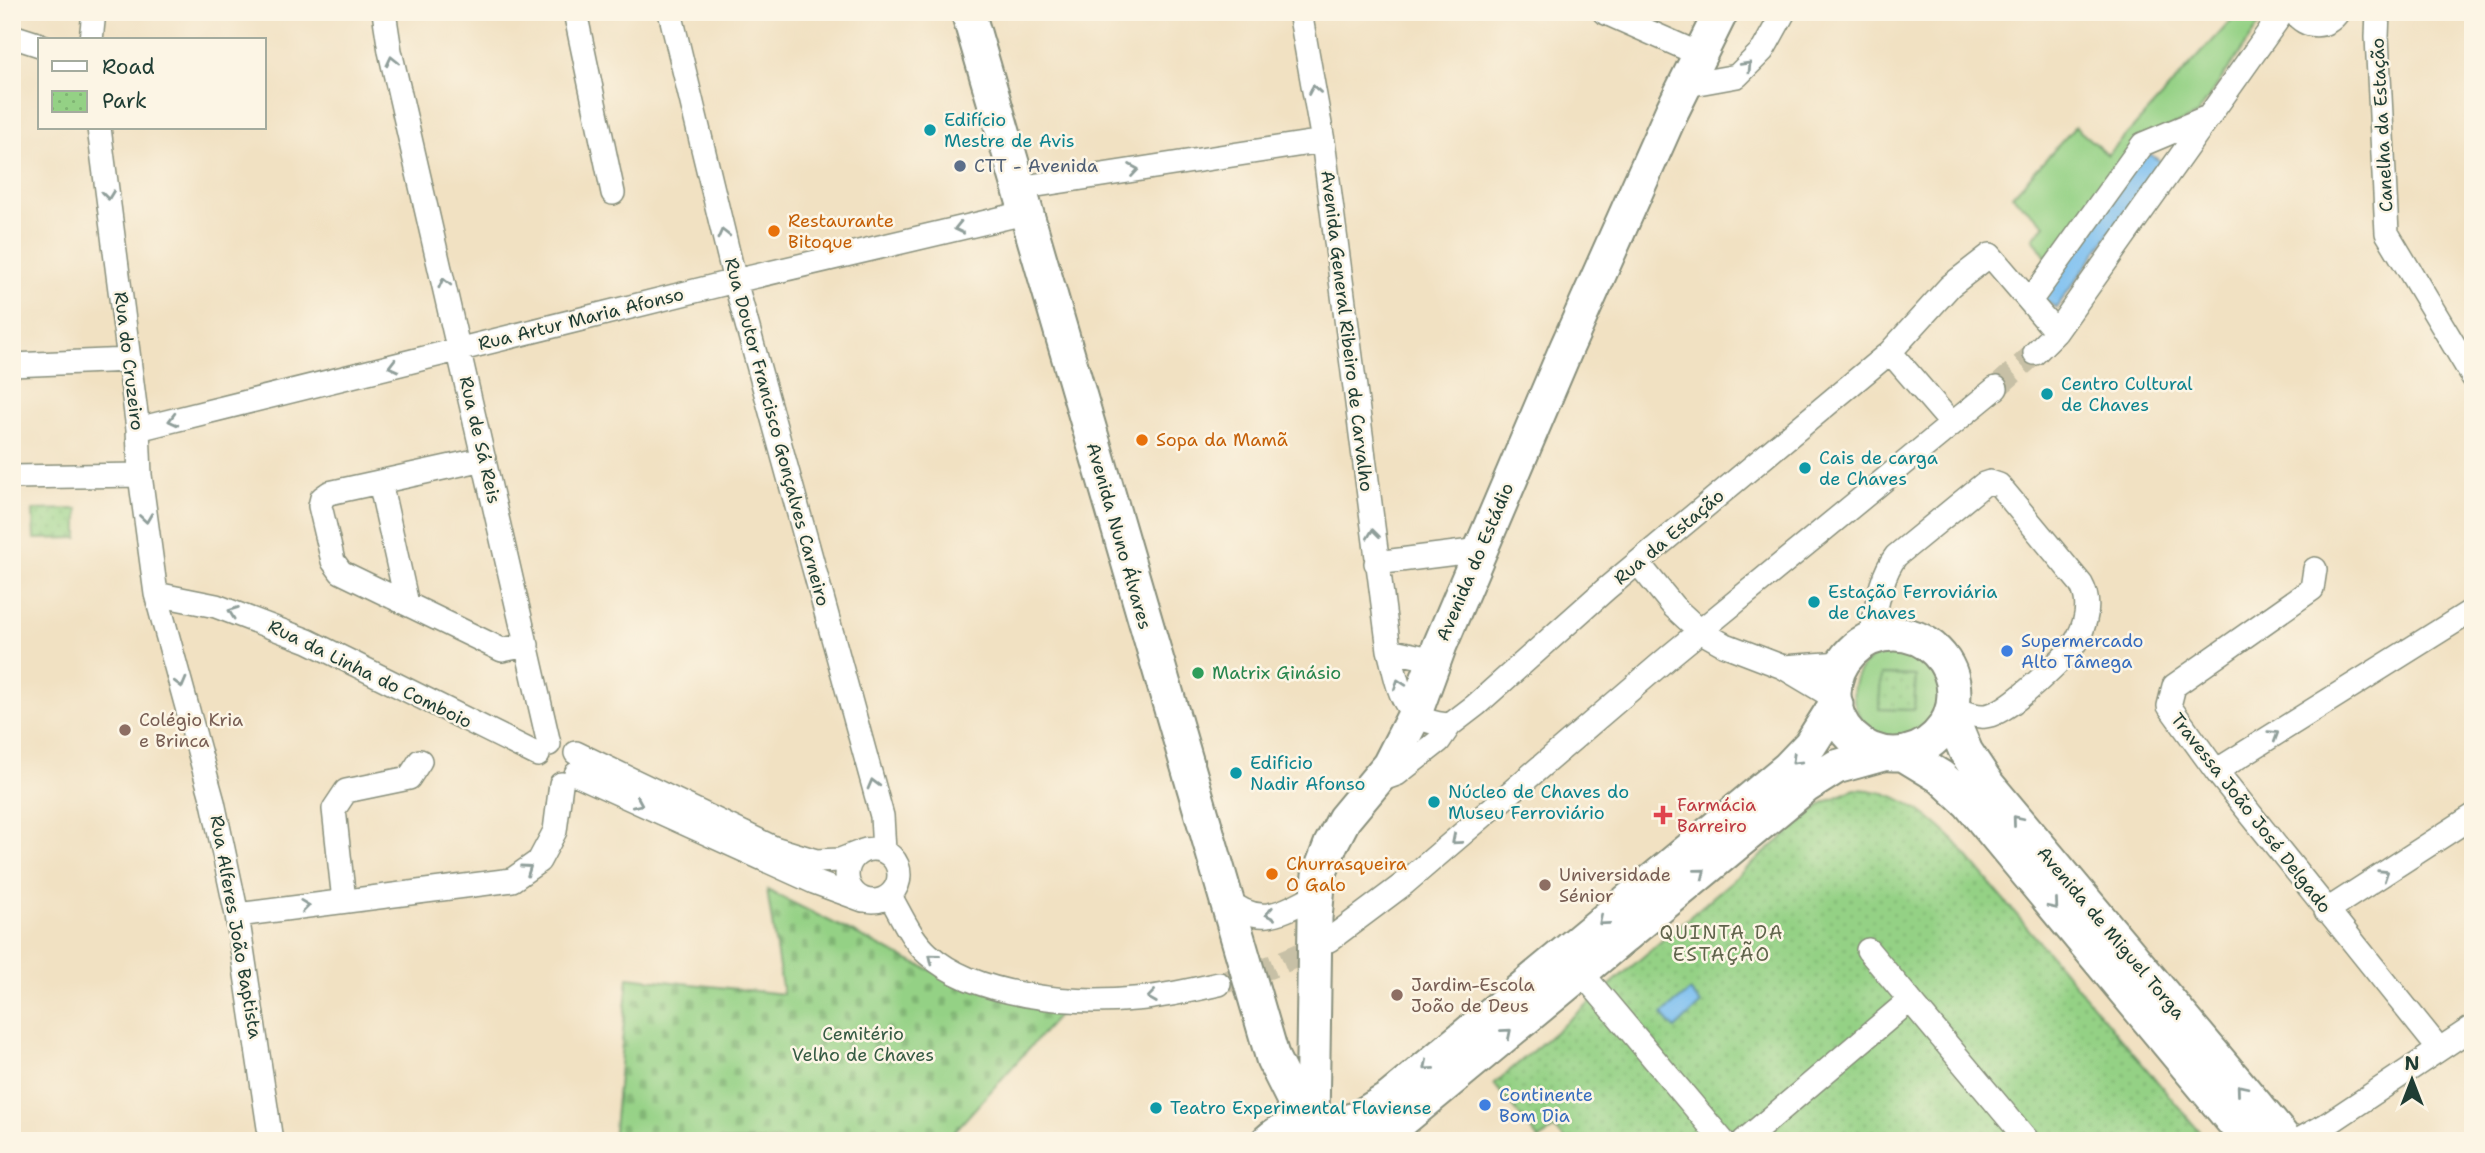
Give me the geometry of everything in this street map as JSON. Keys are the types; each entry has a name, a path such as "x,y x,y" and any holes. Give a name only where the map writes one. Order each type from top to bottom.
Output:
{"main road":[{"name":"Avenida Nuno Álvares","path":"968,12 1273,1059 1304,1132"},
{"name":"Avenida do Estádio","path":"1304,1132 1316,895 1325,859 1337,831 1389,765 1414,716 1480,550 1566,349 1672,111 1721,12"},
{"path":"1380,1141 1405,1116 1806,786 1836,767 1919,750 1932,741 1943,730 1952,712 1953,681 1947,664 1936,650 1921,640 1904,635 1886,635 1869,640 1854,650 1842,663 1835,681 1839,719 1849,735 1865,747 1893,754"},
{"path":"1304,1132 1356,1119 1390,1098 1788,768 1810,745 1835,701"},
{"name":"Avenida de Miguel Torga","path":"1952,712 1966,752 1988,785 2286,1141"},
{"name":"Avenida de Miguel Torga","path":"1893,754 1941,777 1969,803 2249,1141"}],"street":[{"path":"91,38 94,12"},
{"name":"Rua de Sá Reis","path":"384,12 390,51 527,645 544,750 537,765 544,779 571,770"},
{"path":"575,12 613,193"},
{"name":"Rua Doutor Francisco Gonçalves Carneiro","path":"670,12 734,281 882,816 874,851"},
{"name":"Avenida General Ribeiro de Carvalho","path":"1300,12 1323,141 1388,650 1400,690 1414,716"},
{"path":"1604,12 1701,55"},
{"path":"1687,85 1737,76 1763,50 1783,12"},
{"path":"2035,353 2056,332 2283,12"},
{"path":"2294,12 2304,22 2312,25 2329,22 2338,12"},
{"name":"Canelha da Estação","path":"2378,15 2387,233 2473,377"},
{"path":"12,36 38,45"},
{"path":"2056,332 2030,301 2143,145 2212,114"},
{"name":"Rua do Cruzeiro","path":"99,130 138,429 140,475 156,594"},
{"name":"Rua Artur Maria Afonso","path":"138,429 734,281 1021,200 1323,141"},
{"name":"Rua da Estação","path":"1377,781 1397,774 1439,741 1450,725 1890,352 1950,286 1990,255 2030,301"},
{"path":"1890,352 1952,424"},
{"path":"12,365 129,360"},
{"path":"1329,940 1405,883 1700,631 1996,388"},
{"path":"484,459 330,494 322,498 320,506 336,567 341,572 502,650 527,645"},
{"path":"12,477 140,475"},
{"path":"380,482 407,604"},
{"path":"1869,640 1885,580 1896,556 1984,484 1990,482 1999,485 2081,584 2087,603 2084,624 2074,646 2067,654 2006,708 1984,716 1952,712"},
{"path":"1376,563 1480,550"},
{"path":"1638,563 1674,607 1700,631 1723,644 1783,667 1835,701"},
{"name":"Travessa João José Delgado","path":"2315,569 2312,589 2174,686 2169,706 2216,771 2326,911 2439,1049"},
{"name":"Rua da Linha do Comboio","path":"156,594 216,606 309,642 544,750 556,742 567,744 571,770"},
{"name":"Rua Alferes João Baptista","path":"156,594 213,802 237,915 271,1141"},
{"path":"2216,771 2473,610"},
{"path":"1388,650 1435,660"},
{"path":"1783,667 1842,663"},
{"path":"1414,716 1433,724 1450,725"},
{"path":"344,901 334,809 346,791 409,778 421,761"},
{"path":"571,770 774,848 816,861 840,860 874,851 892,856 900,872 898,885 890,896 873,902 863,900 814,882 571,770"},
{"path":"237,915 512,880 539,861 550,841 571,770"},
{"path":"2326,911 2473,816"},
{"path":"863,900 850,888 847,879 851,860 874,851"},
{"path":"1226,899 1242,912 1266,916 1316,895"},
{"path":"890,896 915,939 927,953 959,974 1000,989 1052,998 1106,1001 1164,996 1219,984"},
{"path":"1868,950 2028,1141"},
{"path":"1581,972 1723,1141"},
{"path":"1744,1141 1910,1000"},
{"path":"2297,1141 2326,1125 2473,1027"}],"green space":[{"path":"2239,12 2268,12 2196,116 2143,139 2052,266 2033,238 2045,225 2012,196 2075,127 2108,155"},
{"path":"78,509 78,538 34,539 33,510"},
{"path":"1901,650 1921,660 1935,674 1941,693 1939,704 1932,719 1918,731 1904,736 1885,736 1870,728 1859,715 1854,699 1855,682 1862,667 1878,655","holes":["1881,675 1915,676 1914,710 1879,709"]},
{"path":"1881,675 1916,676 1914,710 1879,709"},
{"path":"1855,789 1883,793 1908,803 1951,837 2204,1137 2202,1141 1566,1141 1554,1128 1539,1140 1494,1084 1823,803"},
{"name":"Cemitério Velho de Chaves","path":"767,890 916,964 998,996 1066,1007 946,1141 613,1141 628,977 783,994"}],"water":[{"path":"2146,151 2161,162 2056,308 2042,298"},
{"path":"1690,991 1701,1004 1675,1029 1662,1014"}],"tunnel":[{"path":"1996,388 2035,353"},
{"path":"1219,984 1272,966 1323,943"}],"place":[{"name":"Edifício Mestre de Avis","path":"930,130"},
{"name":"CTT - Avenida","path":"960,166"},
{"name":"Restaurante Bitoque","path":"774,231"},
{"name":"Centro Cultural de Chaves","path":"2047,394"},
{"name":"Sopa da Mamã","path":"1142,440"},
{"name":"Cais de carga de Chaves","path":"1805,468"},
{"name":"Estação Ferroviária de Chaves","path":"1814,602"},
{"name":"Supermercado Alto Tâmega","path":"2007,651"},
{"name":"Matrix Ginásio","path":"1198,673"},
{"name":"Colégio Kria e Brinca","path":"125,730"},
{"name":"Edificio Nadir Afonso","path":"1236,773"},
{"name":"Núcleo de Chaves do Museu Ferroviário","path":"1434,802"},
{"name":"Farmácia Barreiro","path":"1663,815"},
{"name":"Churrasqueira O Galo","path":"1272,874"},
{"name":"Universidade Sénior","path":"1545,885"},
{"name":"Jardim-Escola João de Deus","path":"1397,995"},
{"name":"Continente Bom Dia","path":"1485,1105"},
{"name":"Teatro Experimental Flaviense","path":"1156,1108"}],"district":[{"name":"QUINTA DA ESTAÇÃO","path":"1722,943"}]}
